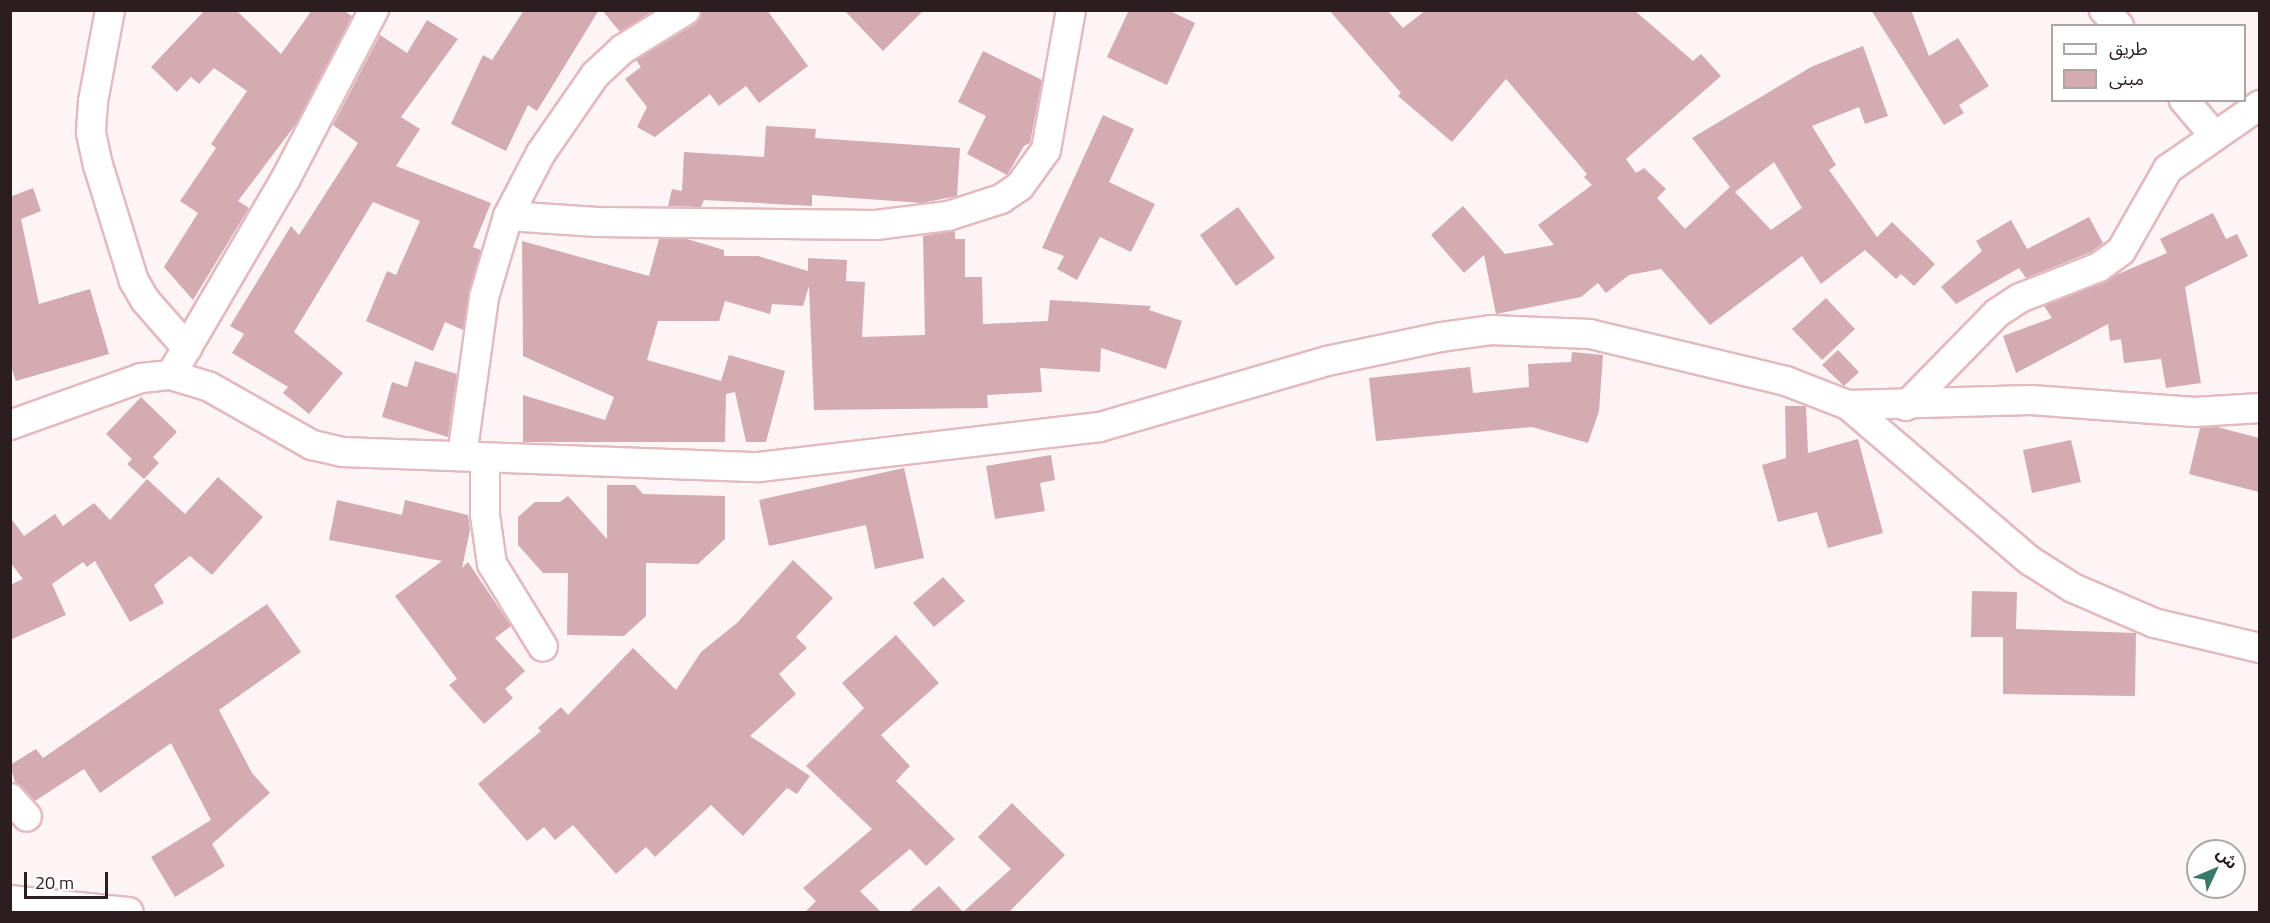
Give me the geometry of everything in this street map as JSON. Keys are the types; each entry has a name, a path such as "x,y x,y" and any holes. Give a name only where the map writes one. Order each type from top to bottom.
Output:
{"street":[{"path":"110,10 93,102 91,133 98,165 134,281 164,325 187,348"},
{"path":"171,375 286,178 374,10"},
{"path":"543,647 492,564 474,457 484,297 508,216 541,153 595,75 623,49 686,10"},
{"path":"508,216 597,222 876,225 948,216 1001,199 1020,186 1046,150 1071,10"},
{"path":"2104,10 2117,24"},
{"path":"2186,102 2214,135"},
{"path":"1906,406 1997,313 2020,298 2099,267 2121,251 2159,180 2214,135 2259,105"},
{"path":"10,424 141,378 171,375 208,386 312,445 342,453 759,467 1100,428 1327,361 1491,330 1590,334 1656,347 1786,381 1848,405 2029,560 2073,588 2154,623 2259,648"},
{"path":"1848,405 1906,406 2031,400 2195,412 2259,408"},
{"path":"10,900 128,912"}],"building":[{"path":"205,10 236,10 281,54 312,10 343,10 352,16 296,124 238,201 249,208 193,300 164,267 198,213 180,201 216,148 211,144 247,91 214,68 199,84 191,77 177,92 151,67"},
{"path":"524,10 599,10 537,111 528,105 506,151 451,124 483,55 492,60"},
{"path":"602,10 654,10 620,32"},
{"path":"702,10 767,10 808,66 759,103 746,86 719,106 710,94 655,137 637,127 647,107 625,79 641,67 636,60 695,24"},
{"path":"844,10 924,10 883,51"},
{"path":"1129,10 1168,10 1195,23 1167,85 1107,57"},
{"path":"1329,10 1387,10 1403,28 1426,10 1634,10 1693,61 1701,54 1721,76 1626,159 1636,173 1644,168 1666,189 1657,198 1685,229 1730,187 1692,138 1811,67 1863,46 1888,116 1865,124 1859,107 1812,126 1836,165 1829,170 1877,237 1892,222 1935,264 1914,286 1901,274 1896,279 1865,250 1821,284 1802,256 1710,325 1661,269 1629,275 1606,293 1598,283 1581,297 1496,314 1484,255 1464,273 1431,235 1463,206 1505,254 1554,245 1538,225 1592,185 1584,177 1587,174 1506,79 1452,142 1398,96 1401,93","holes":["1774,162 1802,208 1771,230 1735,192"]},
{"path":"1871,10 1911,10 1929,56 1958,38 1989,86 1959,105 1964,113 1944,125"},
{"path":"427,20 458,39 401,117 420,129 396,166 491,203 473,247 481,250 463,330 445,322 433,351 366,321 387,271 396,275 420,221 373,202 294,332 343,373 309,414 283,393 288,387 232,353 244,334 230,326 291,226 299,235 358,143 333,125 380,35 407,53"},
{"path":"983,51 1042,80 1030,143 1024,146 1007,175 967,154 986,116 958,102"},
{"path":"1103,115 1134,129 1109,182 1155,204 1131,252 1100,237 1077,280 1057,269 1064,256 1042,248"},
{"path":"766,126 816,129 815,138 960,148 957,196 922,203 812,195 812,206 704,200 701,207 668,206 672,189 682,191 684,152 764,157"},
{"path":"33,188 41,211 21,219 39,304 90,289 109,354 16,381 10,364 10,197"},
{"path":"1238,207 1275,258 1236,286 1200,235"},
{"path":"2213,213 2226,239 2237,234 2248,256 2185,287 2201,383 2166,388 2161,359 2124,363 2121,339 2110,341 2108,324 2016,373 2003,336 2052,318 2044,306 2167,253 2160,239"},
{"path":"2089,217 2103,243 2091,252 2026,278 2019,268 1956,304 1941,287 1982,251 1976,241 2011,220 2027,249"},
{"path":"955,231 955,239 965,239 965,277 982,277 983,324 1048,321 1050,300 1151,306 1149,310 1182,321 1166,369 1101,348 1100,372 1040,368 1042,392 987,395 988,408 814,410 809,286 803,306 772,304 770,314 725,301 719,321 658,321 647,360 721,381 729,355 785,371 766,442 746,442 735,392 726,394 725,442 523,442 523,395 605,420 614,397 523,356 522,241 649,276 659,239 687,239 724,250 724,256 758,256 808,271 808,258 847,260 846,281 865,282 862,337 925,335 923,236"},
{"path":"1826,298 1855,329 1822,360 1792,329"},
{"path":"1838,350 1859,372 1844,386 1822,365"},
{"path":"1572,352 1603,355 1599,411 1588,443 1532,427 1376,441 1369,378 1470,367 1473,393 1529,387 1528,364 1571,362"},
{"path":"415,361 457,374 448,437 382,417 392,382 407,387"},
{"path":"141,397 177,432 153,457 159,463 144,479 127,464 132,459 106,434"},
{"path":"1785,406 1806,406 1808,453 1858,439 1883,533 1828,548 1817,512 1778,522 1762,465 1786,458"},
{"path":"2217,427 2259,438 2259,492 2189,474 2200,428"},
{"path":"2071,440 2081,482 2032,493 2023,450"},
{"path":"1051,455 1055,480 1040,483 1045,511 995,519 986,466"},
{"path":"904,468 924,558 875,569 866,525 769,546 759,500"},
{"path":"218,477 263,517 212,575 190,556 154,585 164,603 130,622 95,561 87,567 83,562 52,584 66,615 10,640 10,585 23,579 10,562 10,517 24,536 55,514 63,526 94,503 110,520 147,479 185,514"},
{"path":"607,485 635,485 643,494 725,496 725,539 698,564 646,563 646,616 624,636 567,635 568,573 543,573 518,545 518,517 535,502 560,502 568,496 607,539"},
{"path":"337,500 402,515 405,500 468,515 470,530 462,568 468,562 511,626 495,638 525,671 505,689 513,698 484,724 449,685 457,679 395,596 442,561 329,540"},
{"path":"793,560 833,598 796,637 807,648 779,674 796,694 750,736 810,776 797,794 787,788 743,836 711,805 655,857 646,847 616,874 573,825 555,840 544,827 527,841 478,784 541,731 538,728 561,707 568,715 633,648 676,690 701,652 737,623"},
{"path":"943,577 965,601 934,627 913,603"},
{"path":"1972,591 2017,592 2016,629 2136,633 2135,696 2003,694 2003,637 1971,637"},
{"path":"267,604 301,652 219,710 252,773 270,793 212,844 225,866 175,897 151,857 211,820 171,743 100,793 84,769 35,801 15,782 10,765 36,749 43,758"},
{"path":"896,635 939,683 881,735 910,766 896,781 955,839 926,866 910,849 860,891 881,912 805,912 816,901 803,888 872,829 806,766 864,708 842,683"},
{"path":"1012,803 1065,855 1009,912 963,912 1011,869 978,837"},
{"path":"939,886 963,912 909,912"}]}
